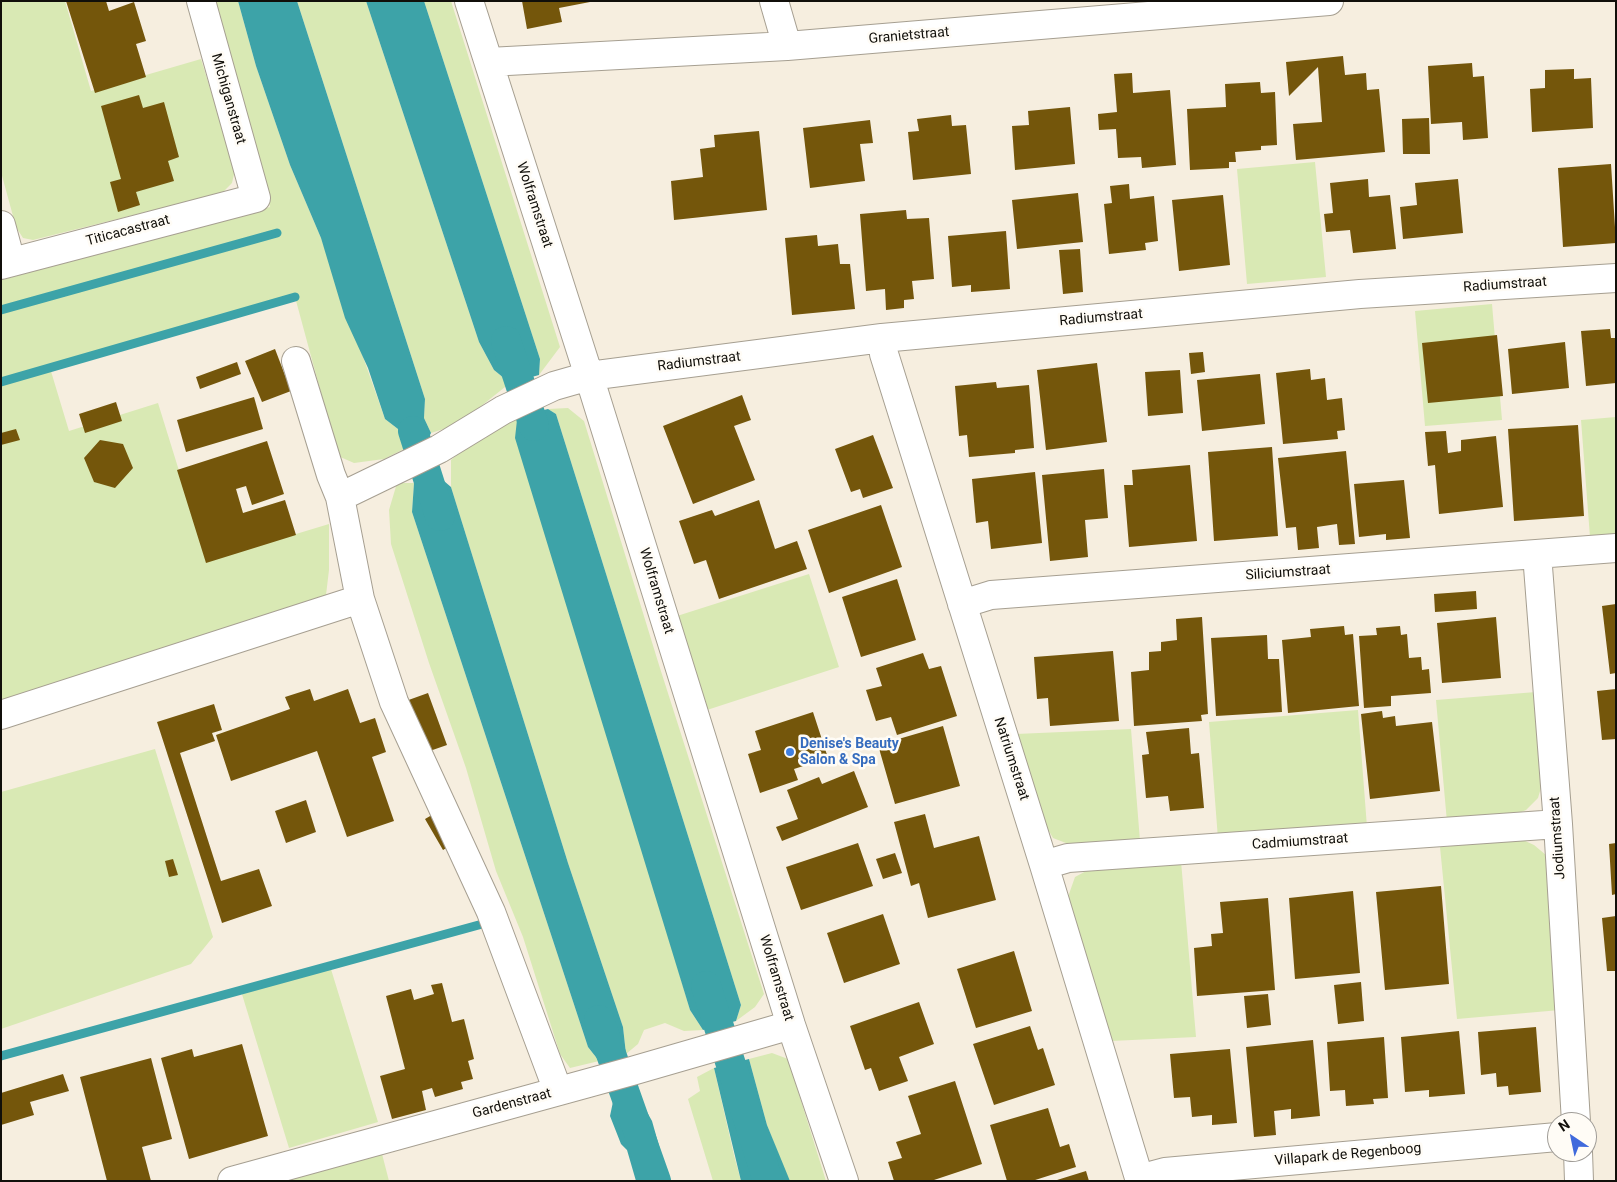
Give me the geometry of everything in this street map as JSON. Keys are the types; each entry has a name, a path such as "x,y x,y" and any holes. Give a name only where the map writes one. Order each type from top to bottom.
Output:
{"street":[{"name":"Michiganstraat","path":"200,1 256,198"},
{"name":"Wolframstraat","path":"469,1 589,376 791,1025 844,1181"},
{"path":"774,1 787,46"},
{"name":"Granietstraat","path":"488,62 787,46 1329,1"},
{"name":"Titicacastraat","path":"6,263 256,198"},
{"path":"1,224 6,263"},
{"name":"Radiumstraat","path":"340,497 439,449 503,410 554,386 589,376 882,338 1360,294 1616,278"},
{"name":"Natriumstraat","path":"882,338 884,354 1044,865 1139,1180"},
{"path":"296,360 331,475 340,497 360,599 394,702 491,912 558,1091"},
{"name":"Siliciumstraat","path":"962,604 991,595 1616,548"},
{"name":"Jodiumstraat","path":"1537,554 1558,824 1575,1112"},
{"path":"1,715 360,599"},
{"name":"Cadmiumstraat","path":"1044,865 1068,858 1558,824"},
{"name":"Gardenstraat","path":"232,1181 697,1053 791,1025"},
{"name":"Villapark de Regenboog","path":"1139,1180 1165,1172 1547,1138"},
{"path":"1578,1162 1579,1181"}],"green space":[{"path":"1,1 65,1 91,91 201,59 235,170 232,183 222,193 33,240 23,238 16,227 1,172"},
{"path":"216,1 238,1 256,66 290,165 321,238 385,419 398,429 404,449 384,459 354,463 338,456 295,297 50,368 69,431 158,403 207,561 329,524 329,570 326,595 312,609 1,710 1,280 270,207"},
{"path":"297,1 366,1 479,342 494,370 510,383 475,411 450,427 431,433 424,418 425,399"},
{"path":"424,1 451,1 560,347 539,375 540,359"},
{"path":"1315,162 1326,277 1247,284 1237,169"},
{"path":"1492,304 1502,420 1425,426 1415,311"},
{"path":"568,408 584,421 659,665 764,994 755,1007 736,1021 741,1005 556,414 548,409"},
{"path":"527,414 517,420 690,1010 703,1030 684,1031 665,1023 644,1030 638,1044 626,1054 623,1027 568,863 451,487 451,460 485,431 512,416"},
{"path":"1616,417 1616,535 1590,537 1581,420"},
{"path":"397,483 414,483 412,512 588,1047 599,1061 570,1068 560,1054 523,937 496,871 466,768 429,663 391,544 389,510"},
{"path":"809,574 839,667 707,710 677,616"},
{"path":"1536,692 1543,781 1538,798 1526,810 1511,816 1447,822 1436,700"},
{"path":"1358,710 1367,827 1218,839 1209,722"},
{"path":"1131,729 1140,841 1071,845 1053,838 1043,821 1016,734"},
{"path":"155,749 213,937 191,964 1,1029 1,792"},
{"path":"1523,840 1534,845 1546,855 1549,866 1560,1010 1457,1019 1440,847"},
{"path":"1181,861 1196,1037 1111,1041 1069,911 1069,894 1075,877 1088,870"},
{"path":"330,966 378,1122 289,1148 241,991"},
{"path":"772,1053 788,1059 826,1181 790,1181 785,1171 767,1125 749,1059"},
{"path":"714,1068 741,1181 713,1181 688,1099 700,1091 697,1077"},
{"path":"381,1150 389,1181 270,1181"}],"water":[{"path":"238,1 297,1 425,399 424,418 431,433 427,441 404,449 398,429 385,419 368,368 345,318 321,238 290,165 256,66"},
{"path":"366,1 424,1 540,359 539,375 510,383 494,370 479,342"},
{"path":"548,409 556,414 741,1005 736,1021 703,1030 690,1010 515,438 517,420 527,414"},
{"path":"437,475 451,487 568,863 623,1027 626,1054 599,1061 588,1047 412,512 414,483"},
{"path":"749,1059 767,1125 790,1181 741,1181 714,1068"},
{"path":"633,1096 643,1105 652,1121 669,1181 636,1181 627,1150 621,1144 610,1116 614,1097"}],"building":[{"path":"66,1 106,1 109,11 134,2 146,41 136,44 146,77 95,93"},
{"path":"522,1 590,2 559,8 562,22 527,29"},
{"path":"1343,56 1345,75 1366,73 1367,90 1379,89 1385,152 1296,160 1293,124 1322,122 1318,67 1289,96 1286,62"},
{"path":"1472,63 1473,77 1484,76 1488,138 1463,140 1462,122 1431,124 1428,66"},
{"path":"1574,69 1574,79 1591,78 1593,128 1532,132 1530,89 1545,88 1545,70"},
{"path":"1132,73 1133,93 1170,90 1176,165 1142,168 1141,157 1118,158 1116,129 1099,130 1098,114 1117,112 1114,74"},
{"path":"1260,82 1261,93 1275,92 1277,145 1261,146 1261,150 1235,152 1236,162 1229,162 1229,168 1190,170 1187,109 1226,107 1225,84"},
{"path":"139,95 143,108 164,102 179,157 168,161 174,181 136,192 140,205 118,212 110,182 121,179 101,106"},
{"path":"1070,107 1075,164 1015,170 1012,126 1029,125 1028,111"},
{"path":"951,115 952,126 966,125 971,174 913,180 908,132 919,131 917,119"},
{"path":"1429,118 1430,154 1403,154 1402,119"},
{"path":"870,120 873,143 860,144 865,181 810,188 803,128"},
{"path":"759,131 767,210 674,220 671,181 703,177 700,149 715,147 714,135"},
{"path":"1611,164 1616,243 1563,247 1558,168"},
{"path":"1368,179 1369,197 1390,195 1396,249 1353,253 1350,230 1326,232 1324,214 1333,213 1330,183"},
{"path":"1458,179 1463,233 1403,239 1400,207 1417,205 1415,183"},
{"path":"1129,184 1130,199 1154,196 1158,241 1145,243 1146,250 1109,254 1104,204 1112,203 1110,186"},
{"path":"1078,193 1083,242 1017,249 1012,200"},
{"path":"1223,195 1230,265 1179,271 1172,200"},
{"path":"906,210 907,219 929,218 934,279 912,281 914,299 904,300 904,308 886,310 885,289 866,291 860,214"},
{"path":"1006,231 1010,289 971,292 971,285 952,287 948,236"},
{"path":"817,235 818,246 838,244 840,264 850,264 855,309 792,315 785,238"},
{"path":"1080,249 1083,292 1063,294 1059,250"},
{"path":"1610,329 1611,338 1616,338 1616,383 1586,386 1581,331"},
{"path":"1497,335 1503,396 1428,403 1422,343"},
{"path":"1565,342 1569,388 1512,394 1508,349"},
{"path":"275,349 291,391 262,402 245,361"},
{"path":"1203,352 1205,372 1191,374 1189,353"},
{"path":"237,362 241,374 200,389 196,377"},
{"path":"1097,363 1107,442 1046,450 1037,370"},
{"path":"1310,369 1311,380 1325,378 1327,400 1342,398 1345,430 1337,431 1338,439 1283,444 1276,373"},
{"path":"1180,370 1183,413 1148,416 1145,372"},
{"path":"1260,374 1265,424 1202,431 1197,380"},
{"path":"996,382 997,388 1029,385 1034,448 1015,450 1015,453 969,457 967,435 959,436 955,386"},
{"path":"742,395 751,420 734,426 755,480 693,504 663,426"},
{"path":"254,397 263,429 186,452 177,420"},
{"path":"116,402 122,421 85,433 79,414"},
{"path":"1578,425 1584,516 1514,521 1508,429"},
{"path":"16,429 20,440 1,445 1,433"},
{"path":"1446,431 1448,453 1461,451 1461,440 1496,436 1503,507 1439,514 1435,465 1428,466 1425,432"},
{"path":"873,435 893,488 863,498 860,489 851,492 835,449"},
{"path":"100,440 123,444 133,468 115,488 94,482 84,458"},
{"path":"267,441 284,494 252,505 246,486 236,489 243,513 285,500 296,535 206,563 177,470"},
{"path":"1272,447 1278,536 1214,541 1208,452"},
{"path":"1346,451 1355,544 1339,545 1337,524 1317,527 1319,548 1298,550 1296,527 1286,528 1278,458"},
{"path":"1190,465 1197,541 1129,547 1124,485 1133,485 1132,470"},
{"path":"1104,469 1108,518 1085,520 1088,557 1050,561 1042,475"},
{"path":"1035,472 1042,543 991,549 988,521 976,523 972,479"},
{"path":"1404,480 1410,538 1386,540 1386,534 1359,537 1354,484"},
{"path":"759,500 775,549 797,541 807,569 719,599 706,560 694,564 679,521 712,510 715,516"},
{"path":"881,505 902,567 829,593 808,530"},
{"path":"897,579 916,640 861,657 842,597"},
{"path":"1476,591 1477,609 1435,612 1434,594"},
{"path":"1616,604 1616,673 1610,674 1602,606"},
{"path":"1202,617 1208,714 1201,715 1202,721 1134,726 1131,672 1149,670 1149,652 1161,651 1161,642 1177,640 1176,619"},
{"path":"1496,617 1501,678 1442,683 1437,623"},
{"path":"1344,626 1345,635 1353,634 1359,706 1288,713 1282,640 1311,637 1310,629"},
{"path":"1400,626 1401,635 1407,634 1409,658 1421,657 1422,670 1429,669 1431,693 1391,696 1391,706 1364,708 1359,636 1377,635 1376,628"},
{"path":"1267,635 1268,659 1279,659 1282,712 1216,716 1211,638"},
{"path":"1113,651 1119,721 1050,726 1048,698 1037,699 1034,657"},
{"path":"923,653 929,669 941,666 957,716 897,735 891,717 876,721 866,690 882,686 876,668"},
{"path":"310,689 314,701 348,689 360,723 375,718 386,752 372,757 394,821 347,837 317,751 231,781 216,735 290,709 285,697"},
{"path":"1616,689 1616,739 1602,740 1597,691"},
{"path":"428,693 447,745 421,754 403,702"},
{"path":"214,704 222,730 212,733 215,741 180,753 221,881 259,869 272,906 222,923 157,722"},
{"path":"1382,711 1383,718 1395,716 1396,726 1432,722 1440,791 1370,799 1361,714"},
{"name":"Denise's Beauty Salon & Spa","path":"813,712 828,758 794,769 798,780 760,793 748,754 761,750 755,731"},
{"path":"943,726 960,786 895,804 878,745"},
{"path":"1189,728 1191,754 1199,753 1204,808 1170,811 1168,796 1146,798 1142,755 1149,754 1146,732"},
{"path":"854,771 868,807 782,841 776,827 798,819 787,790 819,777 822,784"},
{"path":"306,800 316,832 286,843 275,811"},
{"path":"437,812 455,843 443,850 425,819"},
{"path":"925,814 934,848 979,836 996,900 928,918 919,883 911,886 894,822"},
{"path":"858,843 873,886 801,910 786,867"},
{"path":"1616,843 1616,894 1612,895 1609,844"},
{"path":"895,853 902,873 883,879 876,859"},
{"path":"173,859 178,875 169,877 165,861"},
{"path":"1441,886 1449,984 1385,990 1376,892"},
{"path":"1353,891 1360,973 1295,979 1289,898"},
{"path":"1268,898 1275,990 1197,996 1194,948 1212,946 1211,934 1223,933 1220,902"},
{"path":"883,914 900,964 844,983 827,933"},
{"path":"1616,916 1616,971 1607,971 1602,918"},
{"path":"1014,951 1032,1011 976,1028 957,969"},
{"path":"1361,982 1364,1021 1338,1024 1334,985"},
{"path":"442,983 452,1022 464,1019 474,1059 468,1061 473,1079 461,1082 463,1089 435,1097 432,1088 422,1091 426,1110 392,1119 380,1076 405,1069 386,996 411,989 414,1000 434,994 431,985"},
{"path":"1268,994 1271,1025 1247,1028 1244,996"},
{"path":"919,1002 934,1044 899,1057 908,1081 879,1091 871,1068 865,1070 850,1026"},
{"path":"1030,1026 1038,1050 1043,1048 1055,1085 994,1105 973,1044"},
{"path":"1536,1027 1541,1092 1509,1095 1508,1086 1497,1087 1496,1073 1481,1075 1478,1032"},
{"path":"1459,1031 1465,1094 1429,1097 1429,1090 1405,1092 1401,1037"},
{"path":"1384,1037 1388,1098 1373,1099 1374,1104 1346,1106 1345,1090 1330,1091 1327,1042"},
{"path":"1313,1040 1320,1116 1291,1119 1291,1109 1274,1111 1276,1135 1254,1137 1246,1047"},
{"path":"242,1044 268,1136 189,1159 161,1058 192,1049 194,1057"},
{"path":"1230,1049 1237,1123 1212,1125 1212,1115 1192,1117 1190,1097 1174,1098 1170,1054"},
{"path":"151,1058 172,1139 142,1147 151,1181 107,1181 80,1077"},
{"path":"63,1074 69,1091 30,1102 34,1115 1,1125 1,1093"},
{"path":"955,1081 982,1164 931,1181 894,1181 888,1162 902,1158 896,1142 921,1134 908,1096"},
{"path":"1048,1108 1060,1147 1069,1144 1076,1167 1032,1181 1007,1181 990,1125"},
{"path":"1086,1171 1089,1181 1057,1181 1057,1180"}],"waterway":[{"path":"1,310 277,233"},
{"path":"1,382 295,297"},
{"path":"506,341 534,426"},
{"path":"413,431 440,516"},
{"path":"1,1056 486,923"},
{"path":"706,986 768,1181"},
{"path":"599,1020 656,1181"}],"place":[{"name":"Denise's Beauty Salon & Spa","path":"790,752"}]}
